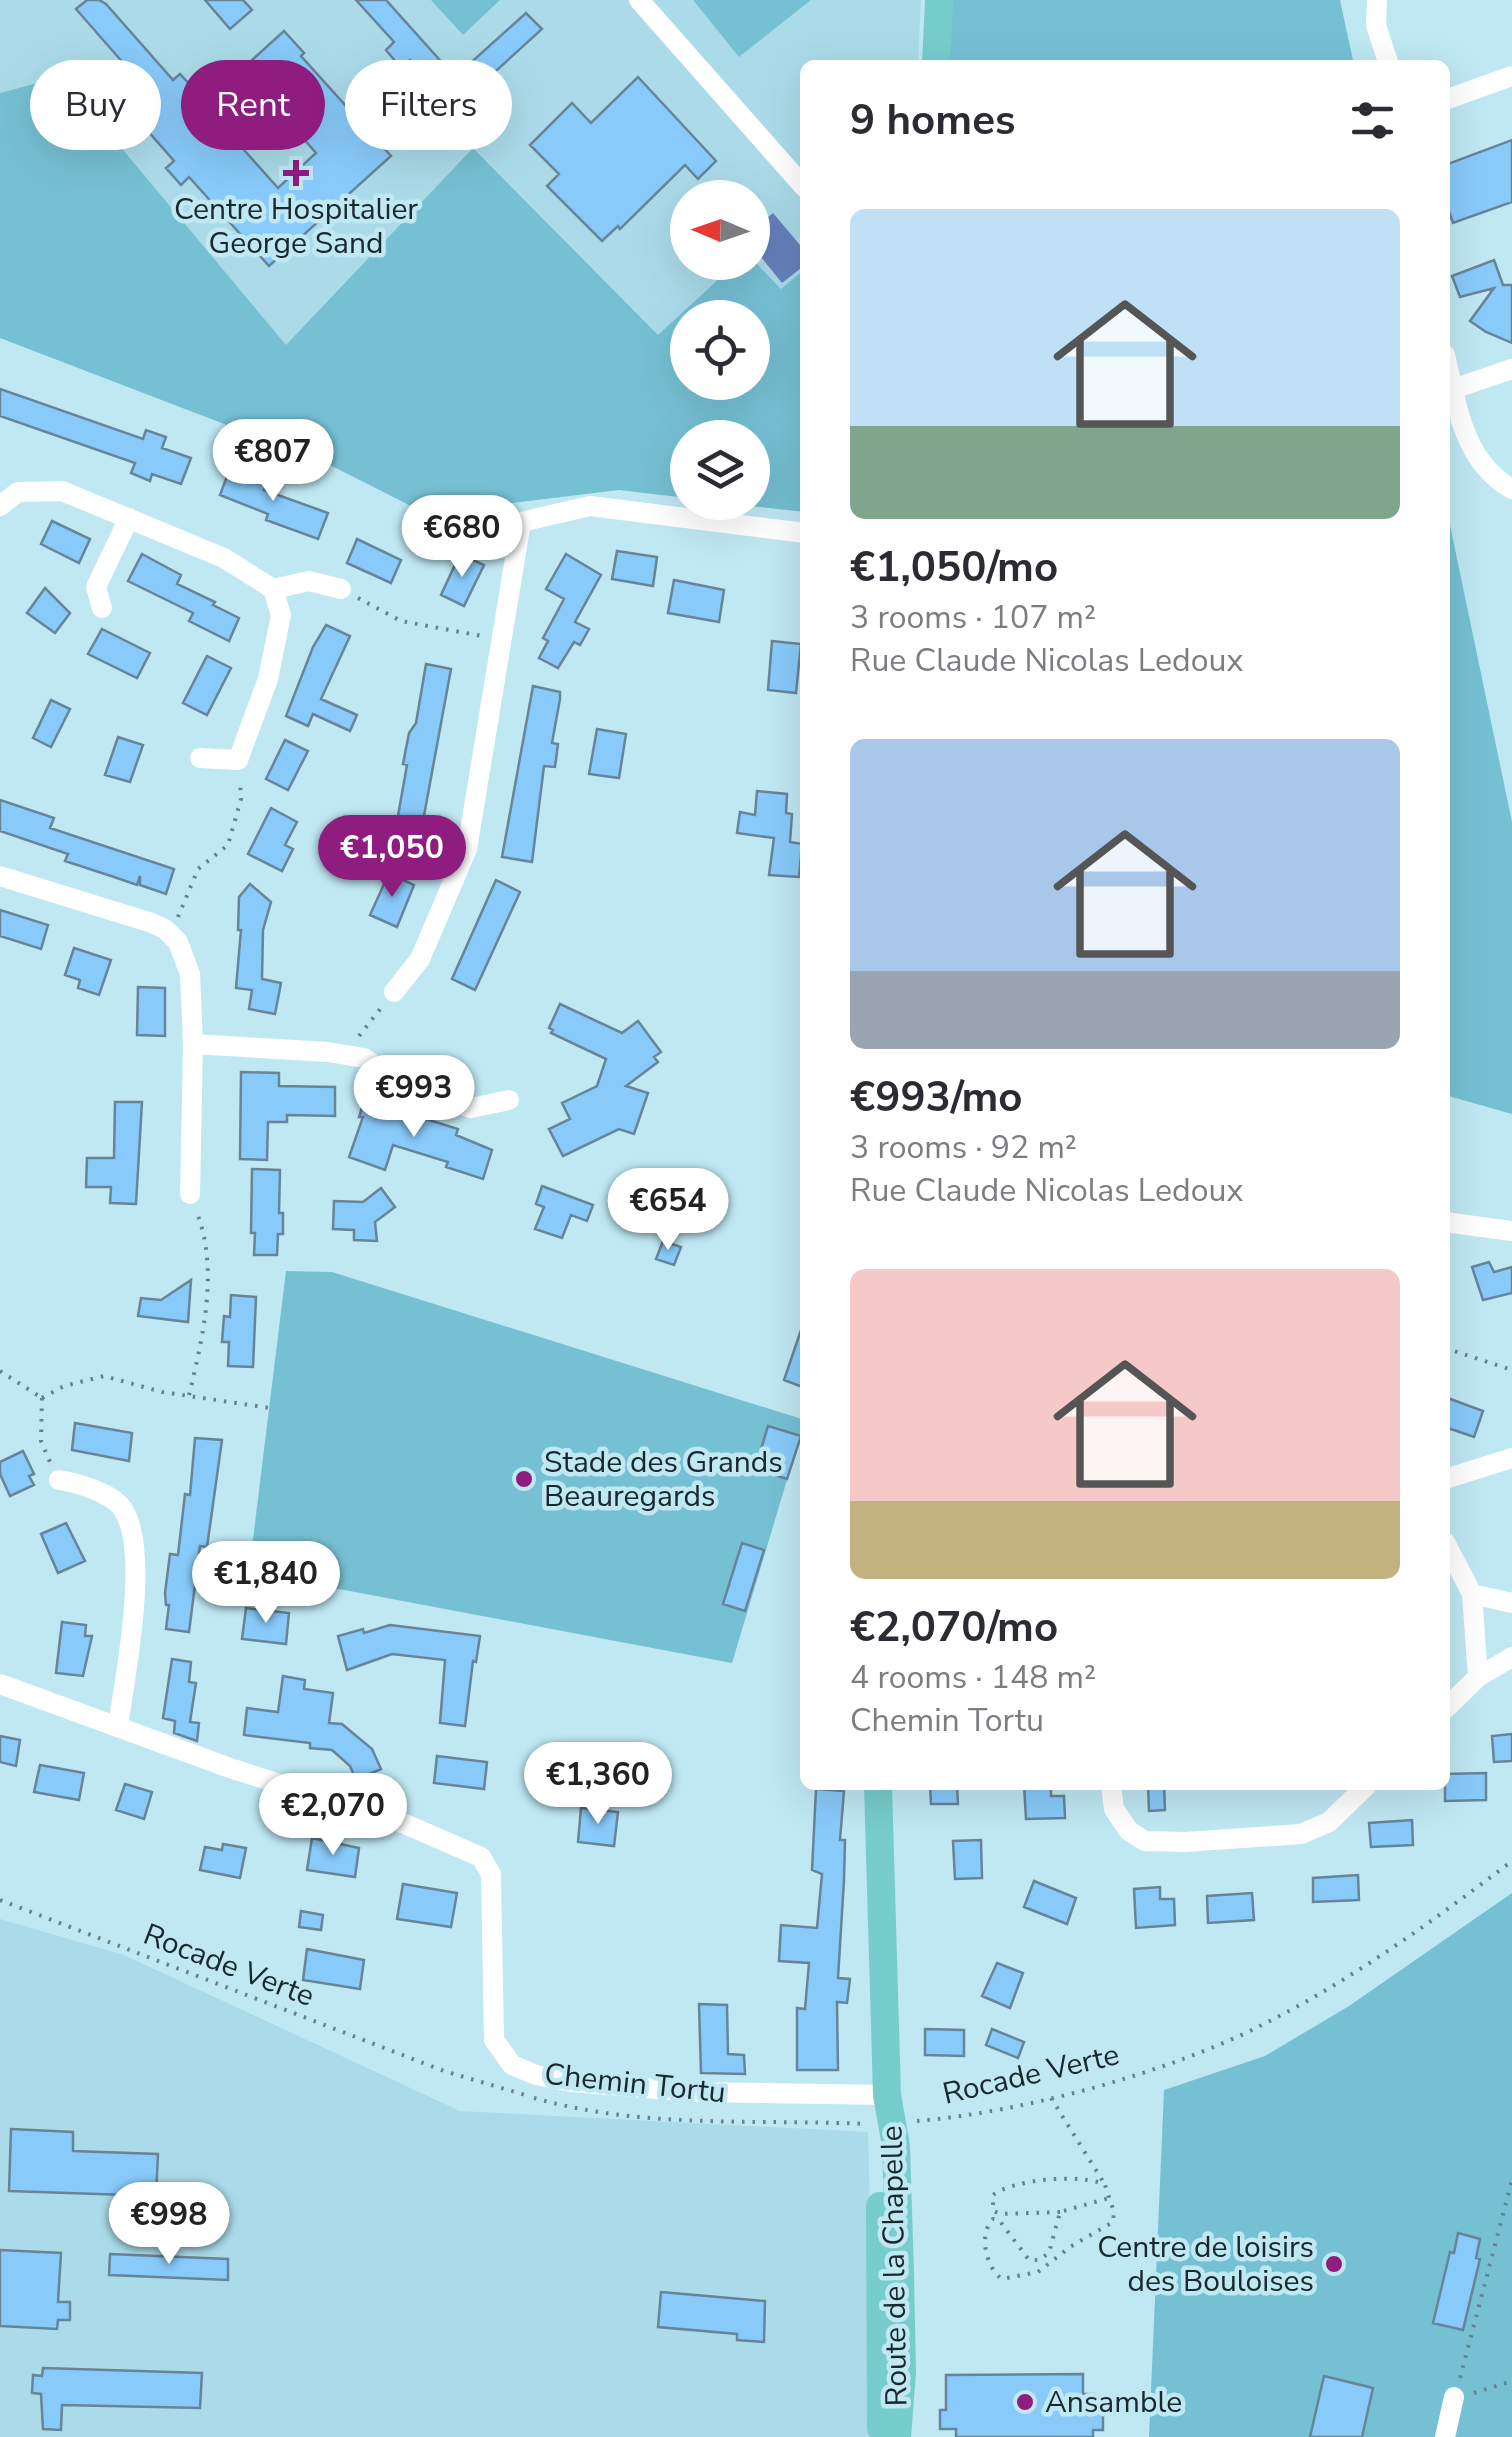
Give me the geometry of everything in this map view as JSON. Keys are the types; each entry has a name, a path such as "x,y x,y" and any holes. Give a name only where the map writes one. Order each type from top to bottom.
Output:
{"main road":[{"path":"936,60 939,0"},
{"name":"Route de la Chapelle","path":"878,1790 887,2095 882,2437"},
{"name":"Route de la Chapelle","path":"887,2124 902,2373 897,2437"}],"street":[{"path":"639,0 800,182"},
{"path":"1377,0 1376,25 1388,60"},
{"path":"1450,98 1512,76"},
{"path":"1453,389 1512,369"},
{"path":"1450,376 1469,445 1482,465 1512,489"},
{"path":"0,506 18,492 62,491 224,558 273,589 281,615 278,631 268,679 238,760 200,758"},
{"path":"394,992 420,959 467,849 521,522 590,506 800,532"},
{"path":"102,608 96,587 129,518"},
{"path":"273,589 310,581 341,589"},
{"path":"0,876 152,923 171,935 186,958 193,1044 190,1194"},
{"path":"193,1044 344,1054 364,1058 401,1083 472,1108 509,1100"},
{"path":"1450,1223 1512,1231"},
{"path":"1450,1477 1512,1458"},
{"path":"58,1480 84,1484 122,1508 136,1551 130,1641 118,1726"},
{"path":"1450,1552 1472,1594 1478,1676"},
{"path":"1472,1594 1512,1602"},
{"path":"1450,1703 1478,1676 1512,1657"},
{"name":"Chemin Tortu","path":"0,1684 230,1768 405,1824 482,1858 491,1874 494,2040 512,2065 570,2082 712,2092 887,2095"},
{"path":"1112,1790 1114,1808 1129,1831 1145,1840 1185,1842 1302,1834 1329,1822 1362,1790"},
{"path":"1445,2437 1454,2397"}],"path":[{"path":"341,589 401,620 501,640"},
{"path":"171,935 198,868 228,845 241,798 238,760"},
{"path":"344,1054 394,992"},
{"path":"188,1396 210,1269 206,1236 190,1194"},
{"path":"1450,1350 1512,1370"},
{"path":"0,1371 42,1398"},
{"path":"42,1398 64,1386 104,1376 188,1396 270,1408"},
{"path":"42,1398 40,1441 58,1480"},
{"name":"Rocade Verte","path":"0,1900 444,2071 551,2102 640,2117 757,2124 887,2124 939,2120 1051,2098 1161,2066 1260,2026 1407,1939 1512,1861"},
{"path":"1051,2098 1106,2186 1113,2222 1070,2246 1038,2272 1002,2280 994,2274 984,2240 986,2226 992,2220 993,2195 1021,2183 1094,2179 1106,2186"},
{"path":"1512,2180 1454,2397 1512,2381"},
{"path":"993,2211 1060,2212 1108,2198"},
{"path":"1040,2260 1050,2253 1060,2212"},
{"path":"992,2220 999,2220 1030,2260 1046,2264"}],"shaded area":[{"name":"Centre Hospitalier George Sand","path":"0,0 921,0 918,60 800,60 800,273 781,290 770,278 770,180 670,180 670,280 718,280 696,300 670,300 670,325 658,336 475,150 512,150 512,60 345,60 345,150 471,150 286,346 123,150 161,150 161,60 30,60 30,85 0,93"},
{"path":"431,0 500,0 463,35"},
{"path":"693,0 811,0 739,57"},
{"path":"939,0 1340,0 1353,60 936,60"},
{"path":"30,85 30,150 123,150 286,345 471,150 658,335 670,324 670,400 770,400 770,300 696,300 718,280 770,278 781,289 800,273 800,511 770,508 770,420 670,420 670,496 619,490 463,509 417,509 326,463 0,338 0,93"},
{"path":"773,213 800,245 800,269 782,283 770,268"},
{"path":"1450,525 1512,822 1512,1114 1450,1096"},
{"name":"Stade des Grands Beauregards","path":"286,1271 332,1272 800,1418 800,1437 732,1663 249,1572"},
{"name":"Centre de loisirs des Bouloises","path":"1512,1893 1512,2437 1149,2437 1164,2090 1265,2056 1349,2006"},
{"path":"0,1919 124,1955 460,2111 868,2132 876,2437 0,2437"}],"building":[{"path":"87,0 106,4 155,60 121,60 76,9"},
{"path":"205,0 243,0 252,10 230,29"},
{"path":"356,0 386,0 440,60 394,60 386,50 394,42"},
{"path":"526,13 542,29 508,60 474,60"},
{"path":"284,31 304,53 301,56 305,60 252,60"},
{"path":"161,66 173,80 181,75 181,150 244,150 278,188 316,153 313,150 325,150 325,83 345,105 345,150 386,150 391,156 269,266 189,177 181,185 166,168 174,161 161,146"},
{"path":"638,77 716,161 698,179 685,165 620,229 618,226 602,241 547,186 559,174 530,145 572,103 591,123"},
{"path":"1512,140 1512,202 1453,223 1450,163"},
{"path":"1494,260 1503,285 1512,285 1512,343 1470,321 1494,288 1460,297 1452,276"},
{"path":"0,389 143,439 146,430 166,437 162,448 191,458 181,484 152,474 150,481 131,473 135,463 0,416"},
{"path":"230,468 267,482 264,490 328,513 318,539 266,520 268,514 220,495"},
{"path":"52,521 90,539 79,563 41,544"},
{"path":"357,539 401,560 391,583 347,563"},
{"path":"617,551 657,557 653,586 612,579"},
{"path":"142,554 181,575 177,584 239,618 229,641 189,621 193,613 128,581"},
{"path":"460,554 484,565 464,606 441,595"},
{"path":"566,554 601,575 575,622 589,629 580,645 574,642 558,668 539,658 548,641 543,638 564,599 546,589"},
{"path":"674,580 724,590 719,622 668,613"},
{"path":"45,588 70,613 55,633 27,613"},
{"path":"326,625 350,636 321,699 357,715 350,731 313,714 308,726 286,716 313,647"},
{"path":"102,629 150,653 137,678 88,654"},
{"path":"772,641 800,644 796,693 768,690"},
{"path":"207,656 231,668 207,715 183,703"},
{"path":"426,664 451,669 421,832 396,827 407,765 403,764 409,733 416,723"},
{"path":"533,686 560,692 560,699 552,743 558,744 555,767 544,766 532,862 502,857"},
{"path":"51,700 70,709 51,747 33,738"},
{"path":"597,729 626,734 619,778 589,774"},
{"path":"118,737 143,745 130,782 105,775"},
{"path":"285,740 308,751 288,790 266,779"},
{"path":"757,791 787,794 786,813 792,814 790,842 800,844 799,877 769,875 774,838 737,833 740,812 755,815"},
{"path":"0,800 54,818 50,828 174,869 166,894 140,885 140,876 137,885 65,861 68,854 0,831"},
{"path":"271,808 297,822 285,845 293,849 282,871 248,854"},
{"path":"389,873 414,885 397,927 370,915"},
{"path":"496,880 520,892 475,990 452,979"},
{"path":"250,884 271,902 263,930 262,979 281,983 275,1014 249,1009 252,990 236,988 241,930 239,897"},
{"path":"0,910 48,925 41,949 0,936"},
{"path":"74,948 111,960 99,995 78,988 80,980 65,975"},
{"path":"138,987 165,988 165,1036 137,1035"},
{"path":"560,1004 622,1033 638,1021 661,1052 654,1057 658,1062 626,1086 648,1093 634,1134 619,1129 563,1156 549,1129 570,1119 562,1103 597,1086 606,1059 551,1033 549,1028"},
{"path":"241,1072 279,1073 279,1086 335,1087 335,1116 287,1115 287,1122 268,1122 267,1160 240,1159"},
{"path":"366,1095 395,1105 394,1109 458,1129 456,1135 492,1150 483,1179 446,1167 448,1162 393,1145 385,1170 349,1157"},
{"path":"115,1102 142,1102 136,1204 110,1203 111,1187 86,1187 87,1158 114,1158"},
{"path":"252,1169 280,1170 279,1213 283,1213 283,1234 278,1234 277,1255 254,1255"},
{"path":"542,1186 593,1205 587,1221 571,1215 562,1238 535,1229 544,1207 536,1204"},
{"path":"381,1188 395,1207 375,1222 377,1241 354,1240 354,1230 333,1229 334,1201 363,1202"},
{"path":"663,1241 681,1247 674,1265 656,1259"},
{"path":"1489,1262 1494,1272 1512,1267 1512,1293 1483,1300 1472,1267"},
{"path":"191,1280 188,1322 138,1316 141,1298 161,1300"},
{"path":"231,1295 256,1297 253,1367 228,1366 229,1342 222,1342 224,1316 230,1317"},
{"path":"800,1333 800,1386 784,1380"},
{"path":"1450,1399 1483,1411 1474,1437 1450,1429"},
{"path":"75,1423 132,1433 129,1461 72,1450"},
{"path":"768,1426 800,1436 787,1479 755,1469"},
{"path":"195,1438 222,1440 207,1547 200,1546 189,1632 166,1629 169,1605 165,1593 170,1554 178,1555 185,1494 190,1495"},
{"path":"23,1451 34,1474 29,1476 34,1485 10,1496 0,1474 0,1462"},
{"path":"66,1523 85,1561 58,1573 41,1534"},
{"path":"742,1543 764,1550 745,1611 723,1604"},
{"path":"246,1608 289,1613 286,1644 242,1639"},
{"path":"62,1622 86,1625 85,1636 92,1636 83,1676 56,1673"},
{"path":"390,1625 480,1636 465,1726 440,1723 445,1660 392,1654 347,1670 338,1636"},
{"path":"172,1659 191,1662 189,1682 196,1683 190,1722 199,1723 197,1741 174,1733 175,1721 163,1718"},
{"path":"283,1676 305,1680 304,1689 333,1693 329,1723 342,1724 372,1749 381,1769 356,1780 350,1766 332,1750 310,1748 310,1743 244,1735 247,1708 278,1712"},
{"path":"1512,1734 1512,1761 1494,1762 1492,1736"},
{"path":"0,1736 20,1740 16,1766 0,1762"},
{"path":"437,1756 487,1762 484,1789 434,1783"},
{"path":"40,1765 84,1773 79,1800 34,1792"},
{"path":"1486,1773 1486,1800 1445,1801 1450,1774"},
{"path":"125,1784 152,1792 144,1819 116,1810"},
{"path":"816,1790 844,1791 838,1978 850,1979 847,2003 837,2002 838,2070 797,2070 797,2008 805,2009 809,1963 779,1961 781,1925 817,1928 822,1874 812,1870"},
{"path":"930,1790 957,1790 958,1804 931,1804"},
{"path":"1024,1790 1051,1790 1051,1796 1064,1796 1065,1818 1026,1819"},
{"path":"1148,1790 1164,1790 1165,1810 1149,1811"},
{"path":"581,1808 618,1812 614,1846 578,1842"},
{"path":"1412,1820 1413,1845 1371,1847 1369,1823"},
{"path":"312,1838 359,1848 355,1877 307,1870"},
{"path":"981,1840 982,1878 955,1879 953,1841"},
{"path":"223,1844 246,1848 240,1878 200,1870 205,1847 222,1850"},
{"path":"1358,1875 1359,1900 1313,1902 1313,1878"},
{"path":"1034,1881 1076,1898 1067,1924 1024,1907"},
{"path":"403,1884 457,1893 451,1927 397,1919"},
{"path":"1160,1887 1160,1899 1174,1899 1175,1925 1136,1928 1134,1889"},
{"path":"1252,1893 1254,1920 1208,1923 1207,1896"},
{"path":"301,1911 323,1915 321,1930 299,1927"},
{"path":"307,1949 364,1960 360,1989 303,1980"},
{"path":"997,1963 1023,1973 1010,2008 982,1996"},
{"path":"699,2004 727,2005 728,2054 744,2055 745,2074 701,2073"},
{"path":"925,2029 964,2030 964,2056 925,2055"},
{"path":"992,2029 1024,2042 1018,2058 986,2045"},
{"path":"11,2129 73,2132 73,2151 158,2154 156,2196 9,2191"},
{"path":"1458,2233 1480,2239 1476,2258 1480,2259 1463,2330 1433,2323"},
{"path":"0,2250 61,2253 58,2302 70,2302 70,2320 58,2320 57,2329 0,2326"},
{"path":"110,2254 228,2259 228,2280 109,2275"},
{"path":"661,2292 765,2301 764,2342 737,2340 737,2334 658,2327"},
{"path":"43,2368 202,2373 200,2408 62,2405 61,2430 43,2429 41,2394 32,2393 33,2375 42,2376"},
{"name":"Ansamble","path":"1083,2374 1083,2394 1094,2394 1093,2410 1103,2410 1103,2430 1093,2430 1093,2437 956,2437 956,2429 940,2429 940,2410 946,2410 946,2375"},
{"path":"1324,2376 1373,2388 1362,2437 1310,2437"}],"place":[{"name":"Centre Hospitalier George Sand","path":"296,173"},
{"name":"Stade des Grands Beauregards","path":"524,1479"},
{"name":"Centre de loisirs des Bouloises","path":"1334,2264"},
{"name":"Ansamble","path":"1025,2402"}]}
